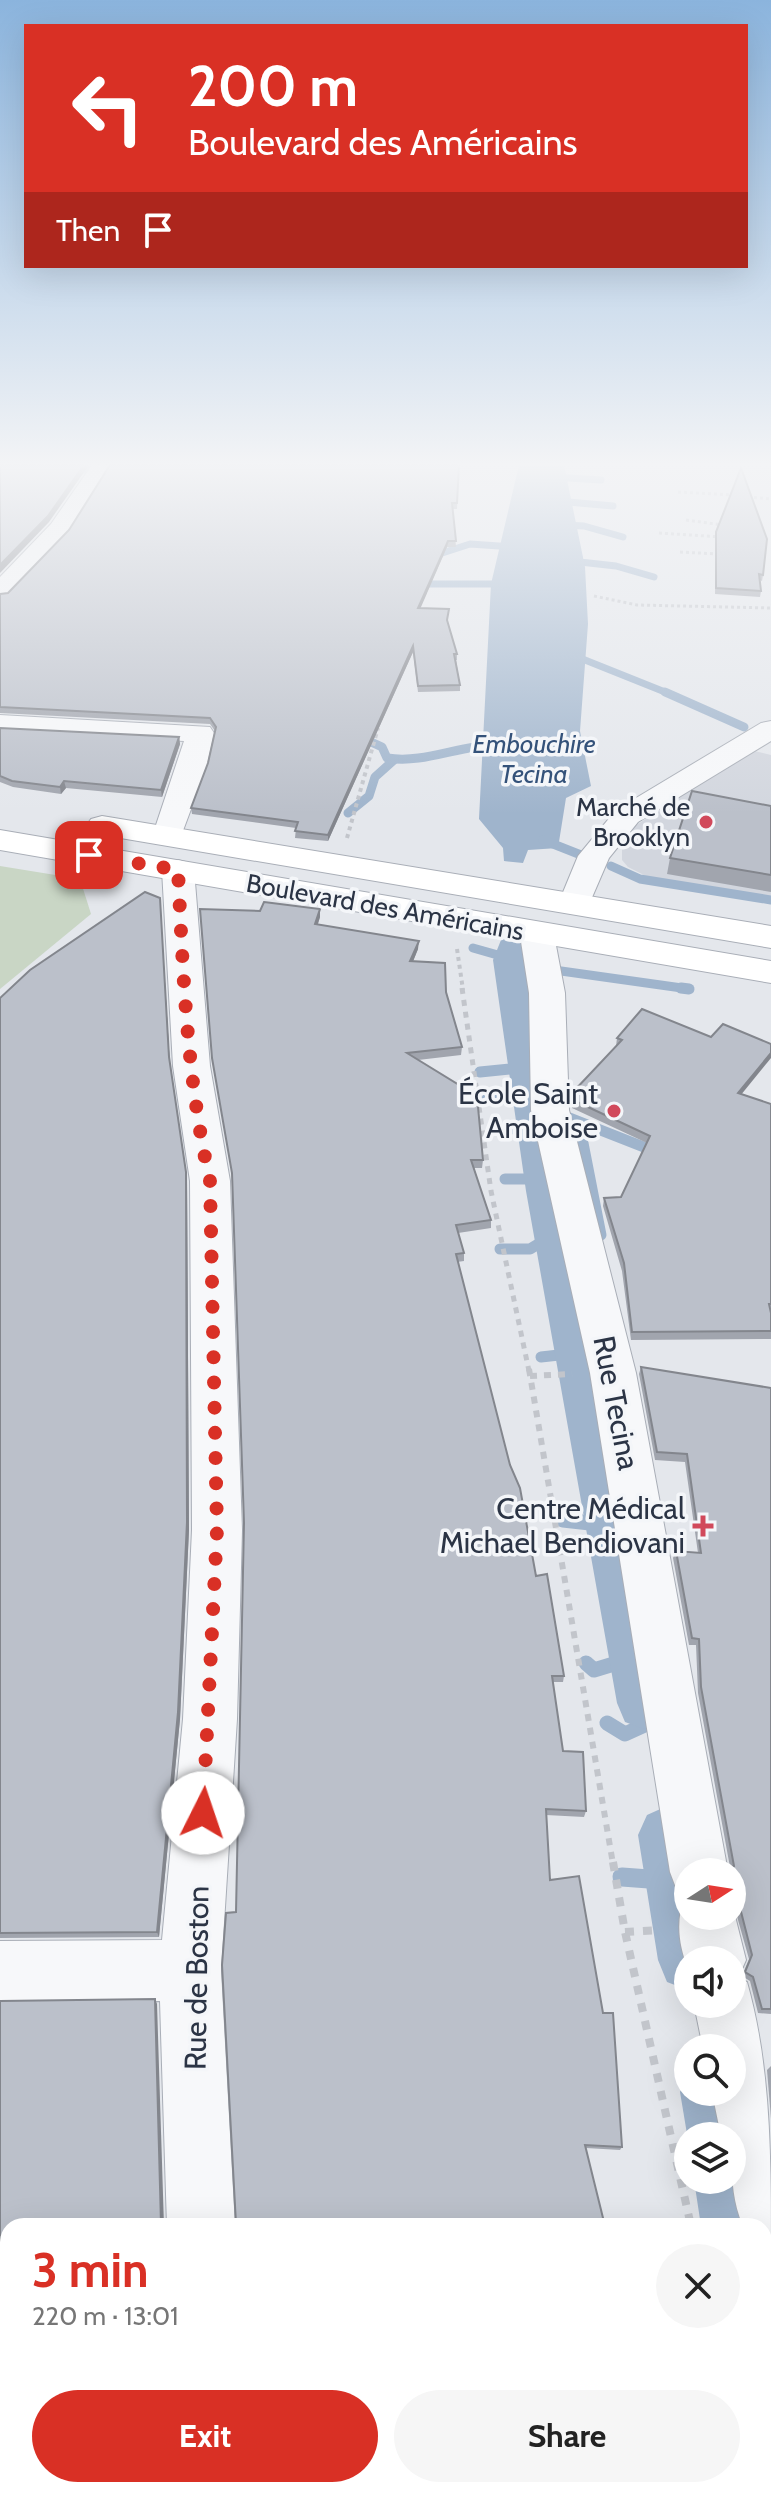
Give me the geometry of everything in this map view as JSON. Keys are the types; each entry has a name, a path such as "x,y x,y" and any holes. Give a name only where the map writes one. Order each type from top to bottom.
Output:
{"main road":[{"name":"Boulevard des Américains","path":"0,810 452,920 771,972"},
{"name":"Boulevard des Américains","path":"0,840 340,865 771,937"}],"street":[{"path":"0,723 200,733 172,853"},
{"path":"575,902 594,856 627,816 771,729"},
{"name":"Rue de Boston","path":"172,853 185,987 210,1181 217,1530 210,1719 190,1970 201,2218"},
{"name":"Rue Tecina","path":"537,935 547,993 550,1110 613,1373 697,1858"},
{"path":"0,1972 190,1970"},
{"path":"728,2018 771,2213"}],"path":[{"path":"594,596 637,605 771,608"},
{"path":"340,865 381,718"},
{"path":"452,920 491,1191 530,1376 625,1932 689,2218"}],"shaded area":[{"name":"Marché de Brooklyn","path":"750,750 771,755 771,898 650,878 628,867 622,860 622,850 635,826"}],"green space":[{"path":"0,866 80,879 91,914 0,989"}],"water":[{"name":"Embouchire Tecina","path":"492,582 586,582 588,624 580,731 591,786 566,798 558,848 528,850 523,863 504,861 503,848 479,819"}],"building":[{"path":"19,582 430,582 418,608 449,609 447,620 457,654 454,654 460,685 418,686 413,646 328,835 295,831 298,822 191,808 208,763 216,727 210,718 0,707 0,594 8,593"},
{"path":"716,582 760,582 761,591 716,588"},
{"path":"0,728 179,737 161,790 64,781 60,787 12,781 0,776"},
{"path":"692,791 771,806 771,875 670,858"},
{"path":"145,892 160,898 169,1057 186,1172 187,1522 178,1712 157,1932 0,1933 0,998 30,970"},
{"path":"264,902 320,909 315,924 419,941 410,961 445,963 446,992 462,1047 407,1053 472,1093 478,1107 483,1160 471,1160 491,1220 456,1225 464,1253 456,1254 510,1465 520,1488 536,1576 547,1574 564,1676 552,1676 563,1751 583,1752 586,1811 546,1809 550,1880 579,1876 603,2013 613,2013 622,2147 585,2145 603,2218 236,2218 222,1965 226,1913 236,1912 244,1523 232,1173 212,1058 200,909 260,911"},
{"path":"642,1009 711,1037 723,1024 771,1044 771,1053 738,1093 771,1104 771,1331 632,1332 624,1263 604,1198 621,1197 650,1136 573,1100 573,1092 622,1040 617,1038"},
{"path":"641,1367 771,1388 771,2009 762,2009 753,1977 746,1973 752,1955 746,1930 746,1858 733,1858 701,1687 699,1639 692,1638 676,1551 701,1553 687,1454 657,1452"},
{"path":"155,1999 161,2218 0,2218 0,2001"}],"waterway":[{"path":"416,584 505,584"},
{"path":"570,654 665,692"},
{"path":"665,692 670,694"},
{"path":"665,692 744,727"},
{"path":"358,736 382,747 387,758 401,759 497,745"},
{"path":"348,813 369,796 375,777 394,760"},
{"path":"543,840 581,855"},
{"path":"611,866 640,879 771,900"},
{"path":"513,947 510,960 546,1191 644,1703"},
{"path":"473,948 533,965"},
{"path":"554,970 689,989 681,988"},
{"path":"480,1072 510,1069 525,1063"},
{"path":"487,1099 517,1099 529,1095"},
{"path":"557,1113 659,1153"},
{"path":"500,1130 528,1127 534,1121"},
{"path":"583,1143 601,1235"},
{"path":"505,1179 529,1179 530,1171 541,1159"},
{"path":"500,1249 530,1249 555,1234"},
{"path":"541,1357 559,1355 575,1341"},
{"path":"563,1511 563,1520 590,1523 607,1505"},
{"path":"586,1663 594,1670 617,1663 632,1638"},
{"path":"607,1723 625,1734 647,1724"},
{"path":"667,1835 687,1946"},
{"path":"622,1877 649,1879 673,1867"},
{"path":"714,2106 717,2122"},
{"path":"729,2194 734,2218"}],"place":[{"name":"Marché de Brooklyn","path":"706,822"},
{"name":"École Saint Amboise","path":"614,1111"},
{"name":"Centre Médical Michael Bendiovani","path":"703,1526"}],"route":[{"path":"89,855 178,870 182,956 200,1128 210,1181 217,1530 203,1813"}]}
